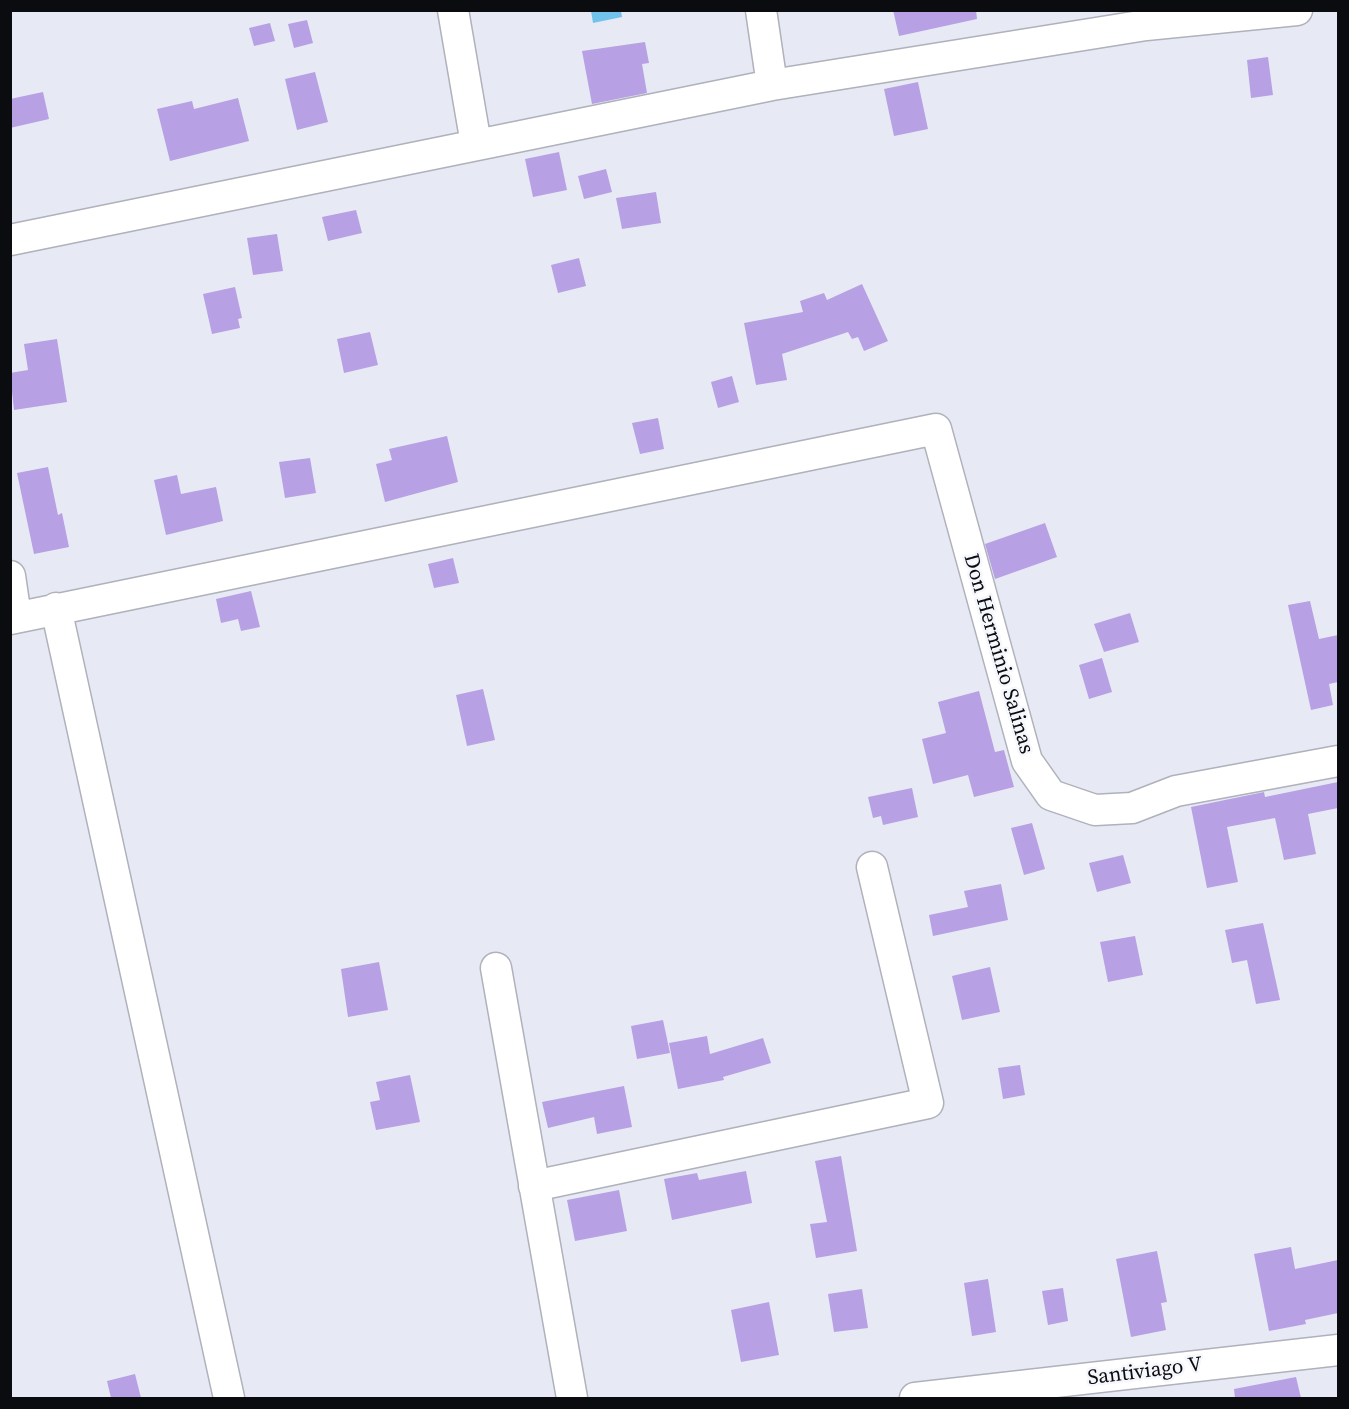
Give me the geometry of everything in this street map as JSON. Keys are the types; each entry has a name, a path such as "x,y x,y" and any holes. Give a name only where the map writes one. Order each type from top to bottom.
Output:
{"street":[{"path":"453,10 476,144"},
{"path":"761,10 772,85"},
{"path":"10,240 772,85 1145,18 1297,10"},
{"name":"Don Herminio Salinas","path":"56,608 936,429 1027,761 1052,795 1095,810 1132,808 1176,791 1338,760"},
{"path":"10,576 14,618 56,608 229,1398"},
{"path":"534,1186 928,1103 872,867"},
{"path":"496,968 572,1398"},
{"name":"Santiviago V","path":"915,1398 1338,1350"}],"water":[{"path":"591,11 621,11 622,17 593,23"}],"building":[{"path":"893,10 976,10 977,19 899,36"},
{"path":"307,20 313,43 294,48 288,24"},
{"path":"270,23 275,41 254,46 249,28"},
{"path":"645,42 649,63 642,64 647,93 592,104 582,51"},
{"path":"1268,57 1273,95 1251,98 1247,60"},
{"path":"315,72 328,122 297,130 285,79"},
{"path":"918,82 928,129 894,136 884,89"},
{"path":"43,92 49,119 10,128 10,99"},
{"path":"238,98 249,141 170,161 157,109 192,101 194,109"},
{"path":"559,152 567,190 533,197 525,159"},
{"path":"606,169 612,192 584,199 578,176"},
{"path":"656,192 661,223 622,229 616,198"},
{"path":"356,210 362,233 328,241 322,217"},
{"path":"277,234 283,271 253,275 247,238"},
{"path":"579,258 586,286 558,293 551,265"},
{"path":"862,284 888,341 864,351 858,337 852,339 848,332 782,354 787,380 756,385 744,323 803,312 800,301 824,293 827,300"},
{"path":"235,287 242,318 238,319 240,328 212,334 203,294"},
{"path":"370,332 378,365 344,373 337,339"},
{"path":"57,339 67,402 14,410 10,373 28,370 24,344"},
{"path":"732,376 739,402 718,408 711,382"},
{"path":"658,418 664,449 640,454 632,423"},
{"path":"447,436 458,482 385,502 376,464 392,460 389,449"},
{"path":"310,458 316,493 285,498 279,462"},
{"path":"48,467 58,515 62,513 69,547 34,554 17,473"},
{"path":"177,475 181,494 216,487 223,521 166,535 154,480"},
{"path":"1045,523 1057,557 995,579 985,544"},
{"path":"453,558 459,583 434,588 428,564"},
{"path":"251,591 260,627 241,631 238,619 221,623 216,599"},
{"path":"1310,601 1319,639 1338,635 1338,682 1329,684 1333,705 1311,710 1288,605"},
{"path":"1130,613 1139,642 1104,652 1094,624"},
{"path":"1102,658 1112,692 1089,699 1079,665"},
{"path":"483,689 495,740 467,746 456,695"},
{"path":"979,691 995,752 1004,750 1014,787 974,797 968,775 933,784 922,739 946,733 938,702"},
{"path":"1338,782 1338,808 1308,814 1316,854 1284,860 1275,818 1227,827 1238,882 1207,888 1191,807 1264,792 1265,797"},
{"path":"912,788 918,817 883,825 881,816 873,818 868,797"},
{"path":"1032,823 1045,869 1024,875 1011,828"},
{"path":"1123,855 1131,883 1097,892 1089,863"},
{"path":"1001,884 1008,920 933,936 929,915 968,907 964,891"},
{"path":"1263,923 1280,1000 1256,1004 1247,960 1232,963 1225,930"},
{"path":"1135,936 1143,975 1108,982 1100,942"},
{"path":"379,962 388,1010 348,1017 341,969"},
{"path":"990,967 1000,1012 962,1020 952,976"},
{"path":"663,1020 670,1053 637,1059 631,1026"},
{"path":"707,1036 710,1054 763,1038 771,1063 723,1077 724,1080 678,1089 669,1043"},
{"path":"1020,1065 1025,1095 1003,1099 998,1068"},
{"path":"410,1075 420,1122 376,1130 370,1102 380,1100 376,1082"},
{"path":"624,1086 632,1127 597,1134 594,1117 548,1128 542,1102"},
{"path":"841,1156 857,1251 816,1258 810,1224 827,1222 815,1161"},
{"path":"746,1171 752,1203 672,1220 664,1179 697,1173 699,1180"},
{"path":"619,1190 627,1231 575,1241 567,1200"},
{"path":"1291,1247 1295,1269 1338,1260 1338,1313 1305,1320 1306,1324 1269,1331 1254,1254"},
{"path":"1157,1251 1167,1302 1161,1303 1166,1330 1131,1337 1116,1259"},
{"path":"988,1279 996,1332 972,1336 964,1283"},
{"path":"1063,1288 1068,1321 1048,1325 1042,1291"},
{"path":"862,1289 868,1328 834,1332 828,1294"},
{"path":"769,1302 779,1355 741,1362 731,1310"},
{"path":"135,1374 141,1398 111,1398 107,1381"},
{"path":"1296,1377 1301,1398 1235,1398 1234,1389"}]}
